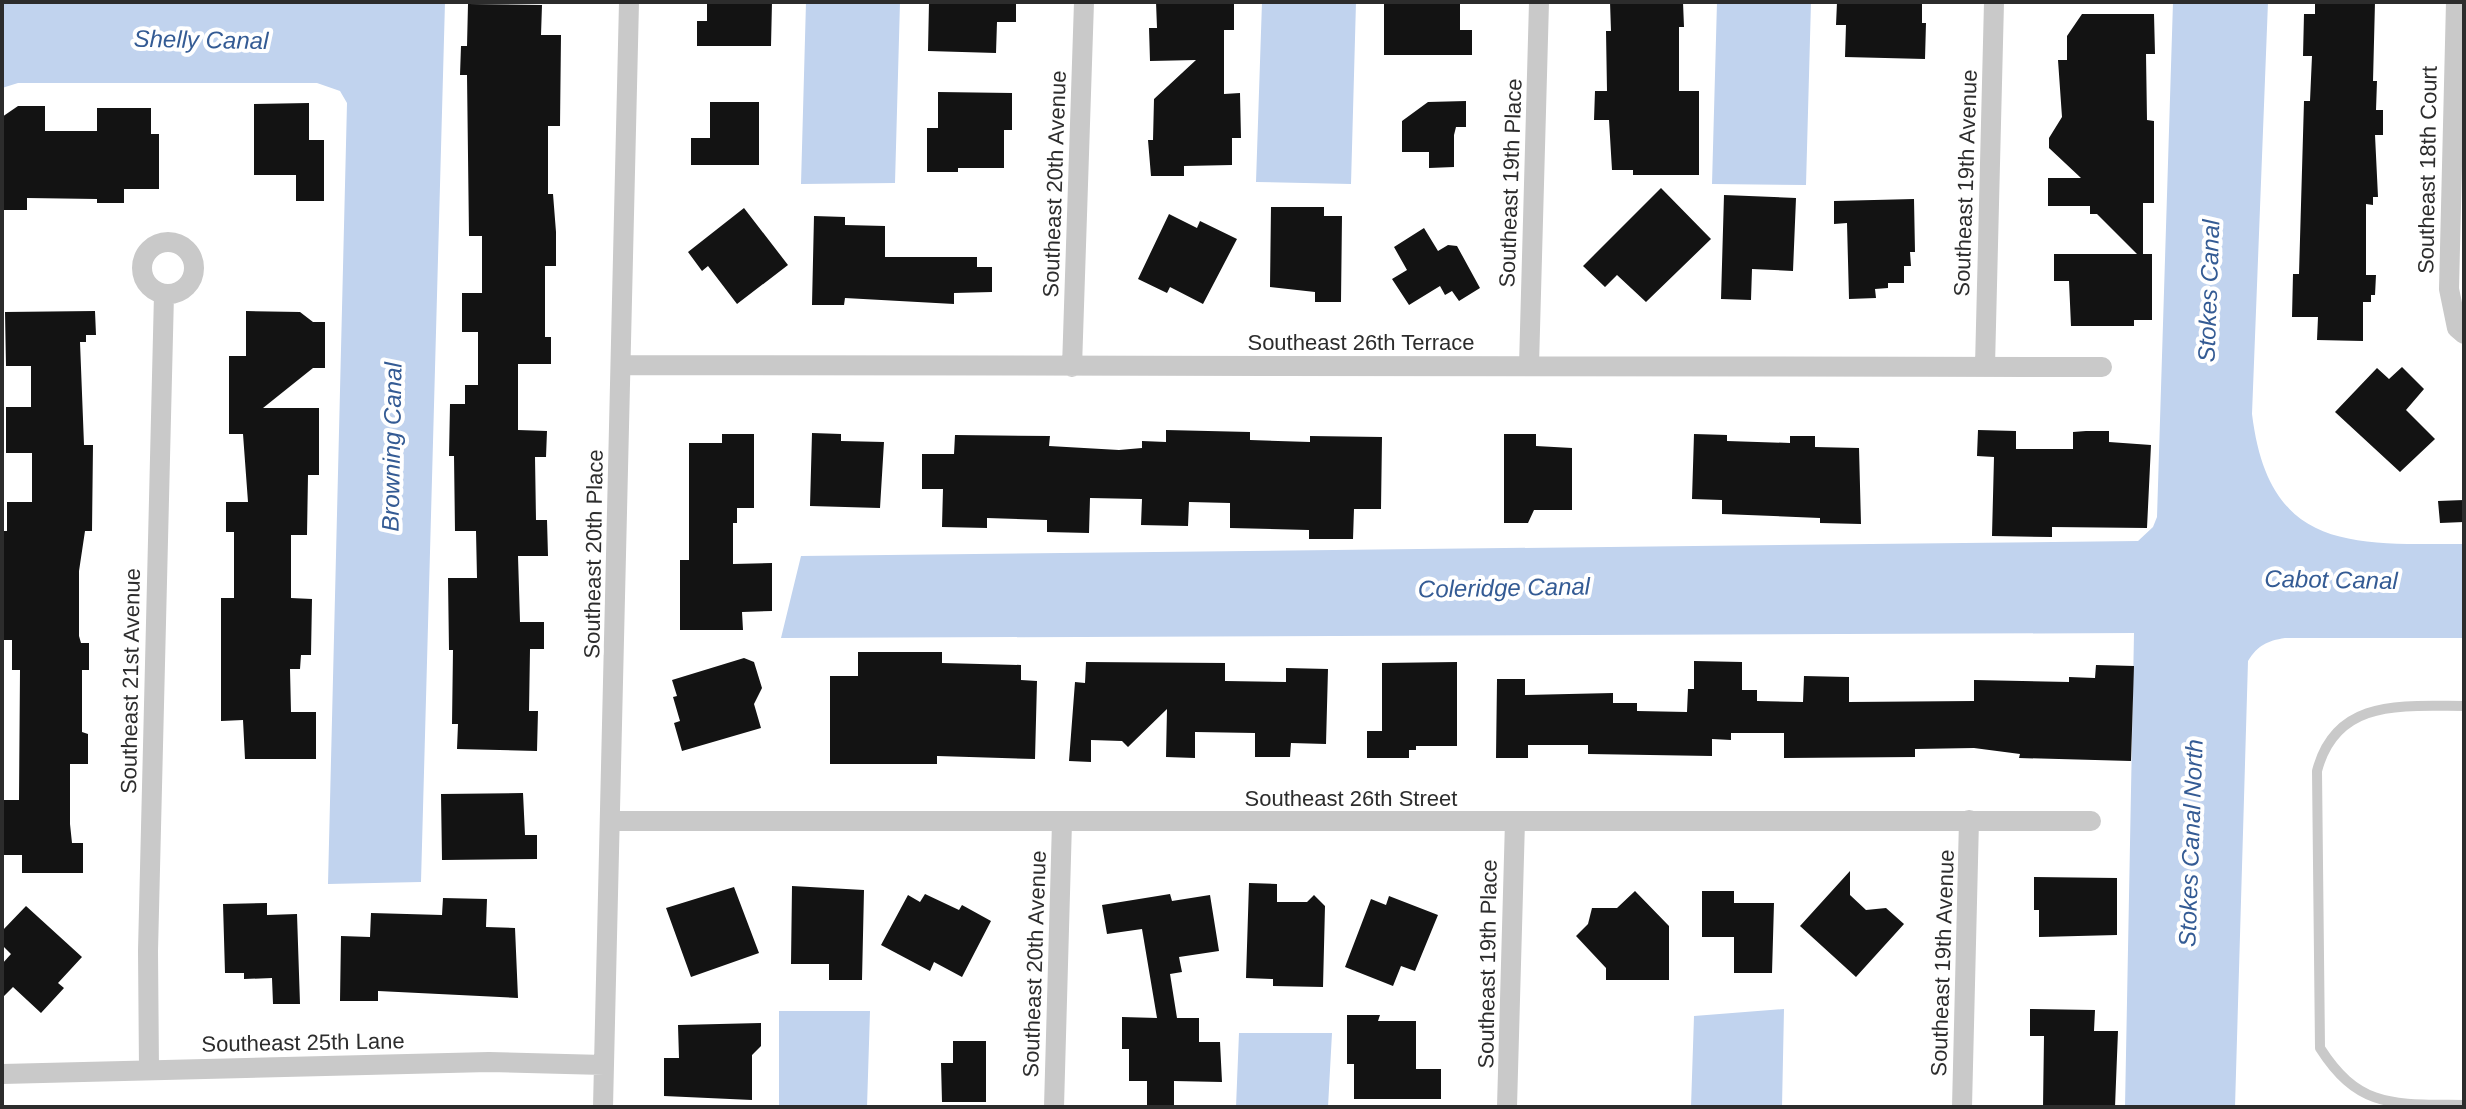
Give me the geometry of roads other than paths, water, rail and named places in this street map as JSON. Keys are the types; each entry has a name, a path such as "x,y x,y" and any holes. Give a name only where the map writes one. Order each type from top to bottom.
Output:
{"street":[{"name":"Southeast 20th Place","path":"603,1107 629,2"},
{"name":"Southeast 20th Avenue","path":"1072,367 1084,2"},
{"name":"Southeast 19th Place","path":"1529,366 1539,2"},
{"name":"Southeast 19th Avenue","path":"1985,366 1994,2"},
{"name":"Southeast 18th Court","path":"2456,2 2449,289 2457,328 2464,334"},
{"name":"Southeast 21st Avenue","path":"149,1069 148,935 164,294"},
{"name":"Southeast 26th Terrace","path":"621,365 2102,367"},
{"name":"Southeast 19th Avenue","path":"1962,1107 1969,820"},
{"name":"Southeast 26th Street","path":"611,821 2091,821"},
{"name":"Southeast 19th Place","path":"1507,1107 1515,821"},
{"name":"Southeast 20th Avenue","path":"1054,1107 1062,822"},
{"name":"Southeast 25th Lane","path":"2,1074 489,1062 604,1065"}],"lane":[{"path":"2464,706 2414,706 2363,713 2346,722 2332,736 2322,752 2317,771 2320,1048 2340,1081 2357,1095 2393,1104 2464,1105"}],"water":[{"path":"2,2 445,2 421,882 328,884 347,103 340,91 317,83 18,83 2,88"},
{"path":"806,2 900,2 895,183 801,184"},
{"path":"1262,2 1356,2 1351,184 1256,182"},
{"path":"1717,2 1811,2 1806,185 1712,184"},
{"path":"2173,2 2268,2 2252,414 2261,459 2276,493 2297,516 2322,531 2386,543 2464,544 2464,638 2285,638 2264,645 2248,661 2235,1107 2125,1107 2134,633 781,638 801,556 2138,541 2153,527 2157,517"},
{"path":"1784,1009 1782,1107 1691,1107 1694,1016"},
{"path":"779,1011 870,1011 867,1107 779,1107"},
{"path":"1239,1033 1332,1033 1328,1107 1236,1107"}],"water label":[{"name":"Shelly Canal","path":"201,40"},
{"name":"Stokes Canal","path":"2209,291"},
{"name":"Browning Canal","path":"392,447"},
{"name":"Cabot Canal","path":"2331,580"},
{"name":"Coleridge Canal","path":"1504,588"},
{"name":"Stokes Canal North","path":"2191,843"}]}
